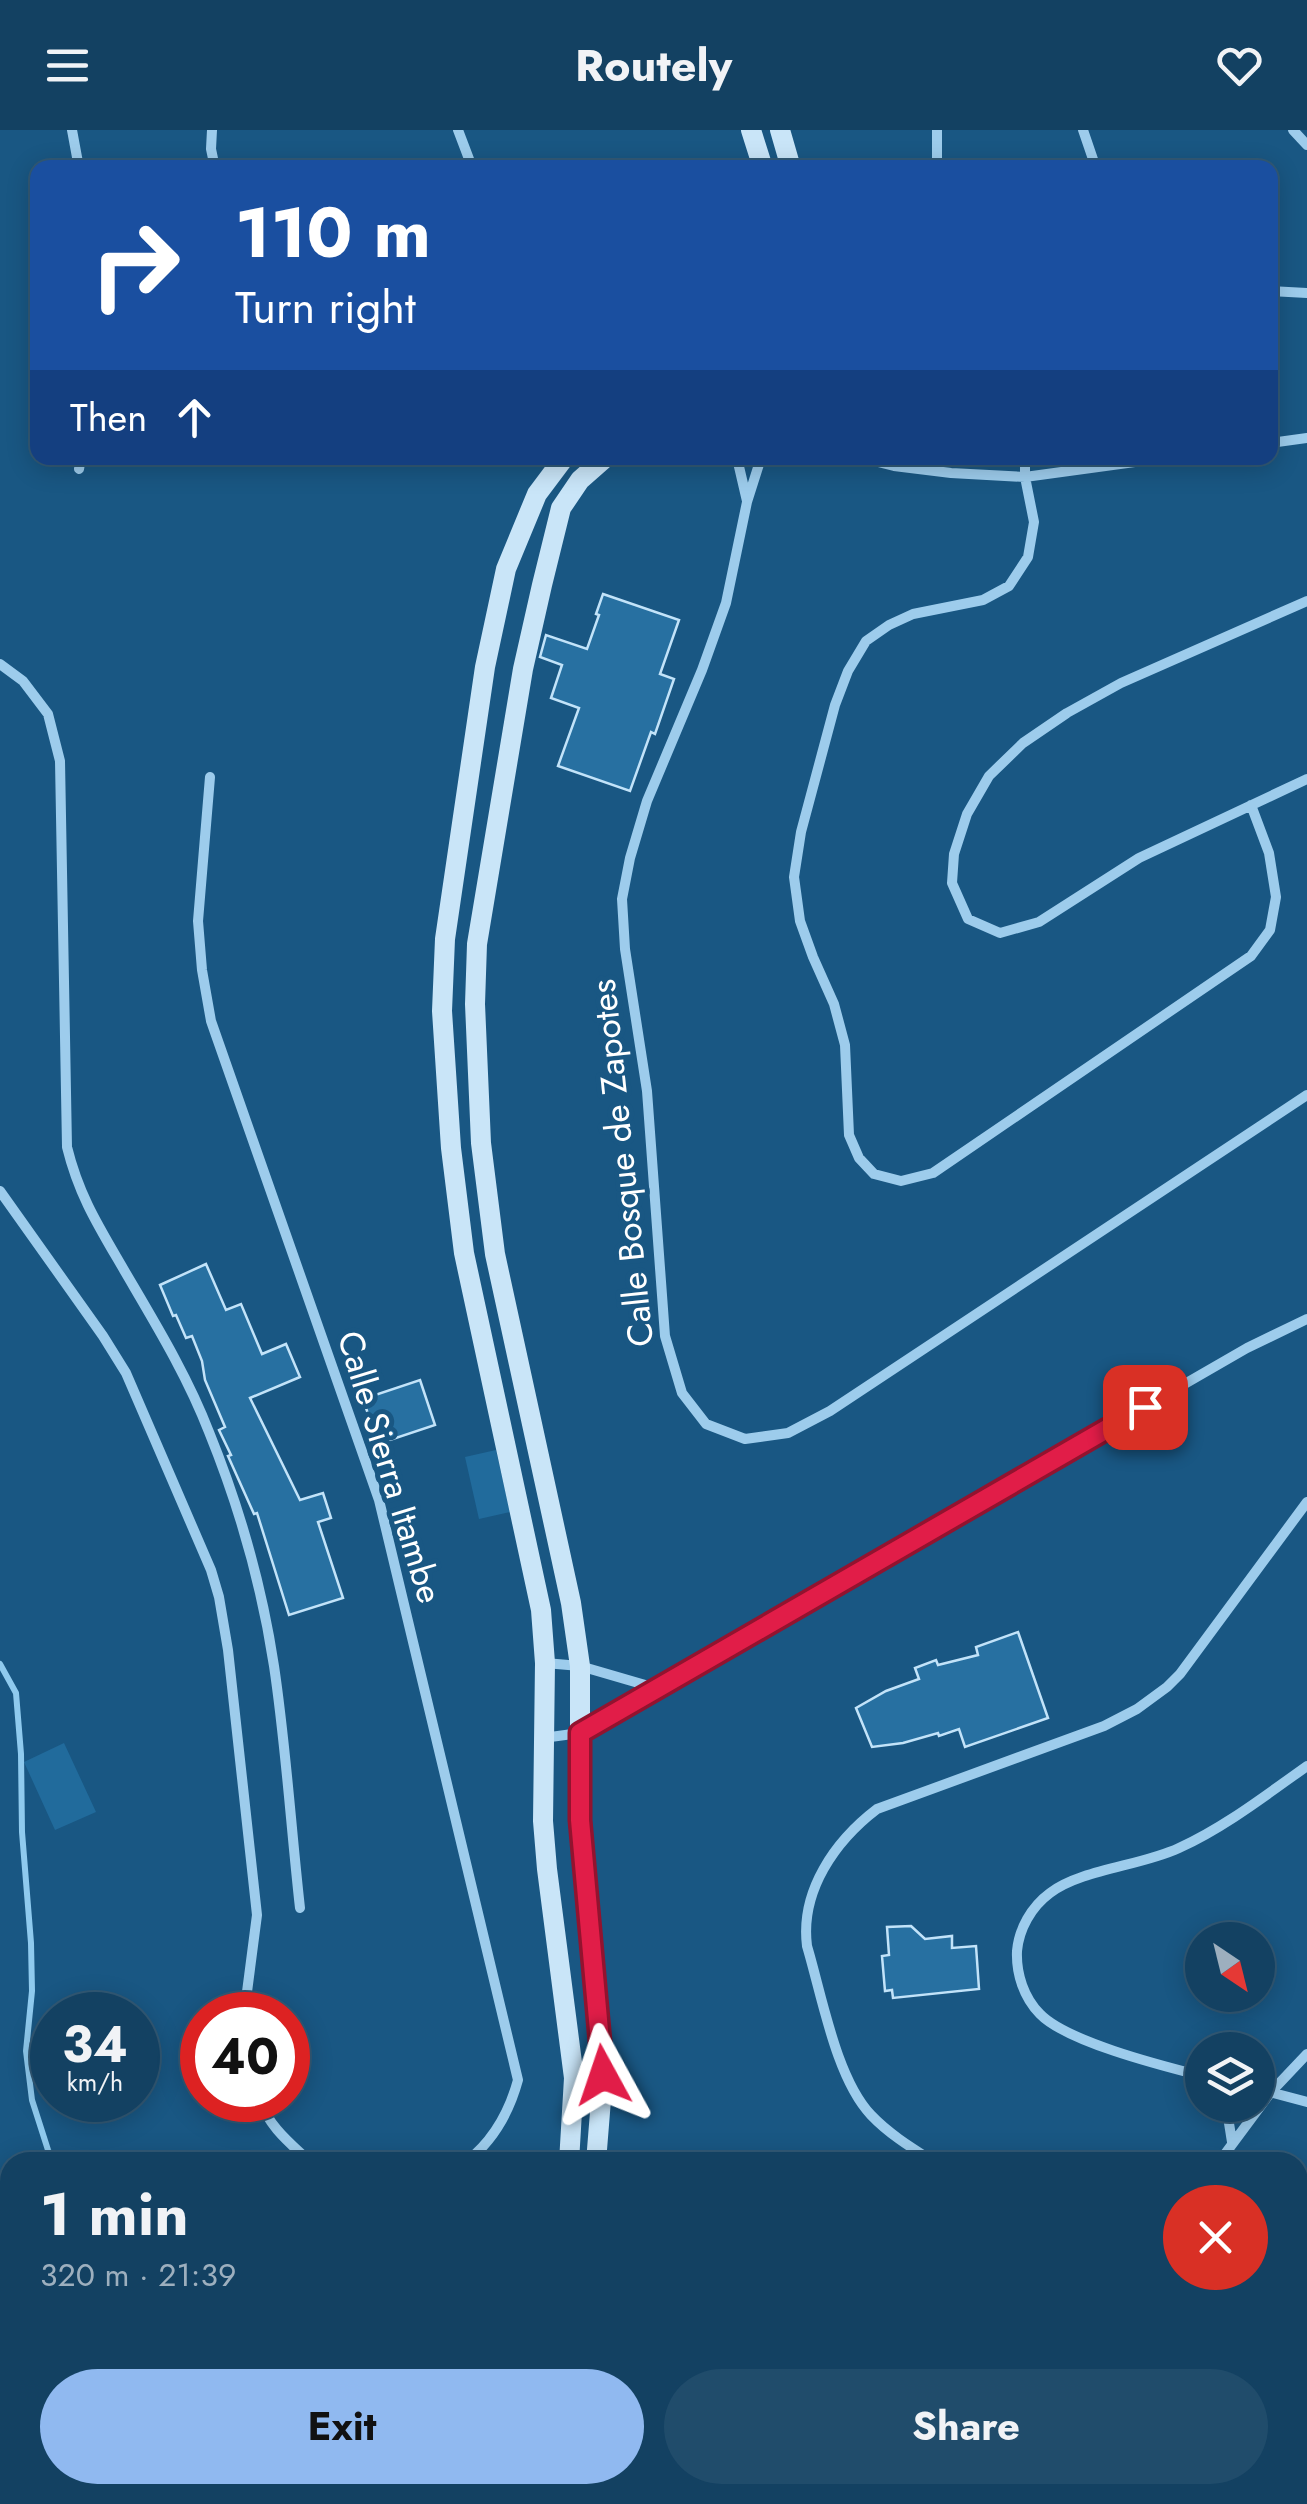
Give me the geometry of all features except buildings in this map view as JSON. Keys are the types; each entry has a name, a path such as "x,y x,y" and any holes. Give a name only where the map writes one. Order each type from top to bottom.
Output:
{"street":[{"path":"72,130 78,160"},
{"path":"212,130 213,160"},
{"path":"458,130 469,160"},
{"path":"750,130 759,160"},
{"path":"780,130 789,160"},
{"path":"937,130 938,160"},
{"path":"1083,130 1093,160"},
{"path":"1293,130 1307,145"},
{"path":"1278,291 1307,293"},
{"path":"1278,442 1307,438"},
{"path":"559,465 538,494 506,569 488,651 444,938 442,1011 464,1253 541,1610 545,1664 543,1821 574,2078 569,2152"},
{"path":"597,465 580,480 560,508 542,585 523,669 477,944 475,1004 481,1143 495,1254 571,1603 580,1666 580,1820 603,2075 597,2152"},
{"name":"Calle Bosque de Zapotes","path":"739,465 747,502"},
{"name":"Calle Bosque de Zapotes","path":"759,465 726,603 647,801 622,899 647,1091 665,1336 682,1393 706,1424 744,1439 788,1433 830,1410 1307,1095"},
{"path":"890,465 952,474 1025,477 1113,465"},
{"path":"1025,465 1034,522 1028,557 1010,586 983,600 914,614 866,641 848,671 835,705 801,832 794,878 800,921 834,1004 845,1045 849,1135 859,1158 874,1174 901,1182 932,1173 1251,956 1270,930 1276,896 1269,853 1251,805"},
{"path":"1307,602 1121,683 1067,712 1023,743 989,776 967,814 954,854 952,883 968,920 1000,933 1039,922 1139,858 1307,780"},
{"path":"0,664 22,681 48,714 60,761 66,1147 89,1210 171,1351 209,1430 234,1499 258,1585 274,1665 300,1908"},
{"name":"Calle Sierra Itambe","path":"210,776 198,920 210,1021 379,1500 518,2080 514,2098 497,2129 477,2152"},
{"path":"0,1191 126,1373 211,1570 228,1650 258,1916 247,1992"},
{"path":"542,1738 580,1733 1247,1348 1307,1319"},
{"path":"919,2152 869,2113 842,2067 807,1946 812,1898 825,1865 848,1834 877,1810 1104,1726 1153,1698 1192,1660 1307,1502"},
{"path":"545,1664 580,1666 659,1689"},
{"path":"1185,2072 1104,2047 1052,2025 1040,2015 1018,1975 1022,1929 1051,1892 1080,1879 1176,1850 1228,1823 1307,1766"},
{"path":"1275,2089 1307,2054"},
{"path":"1275,2093 1307,2102"},
{"path":"270,2122 299,2152"},
{"path":"1229,2122 1232,2142"},
{"path":"1226,2152 1248,2122"}],"shaded area":[{"path":"496,1450 510,1512 479,1519 465,1457"},
{"path":"64,1743 96,1812 55,1830 24,1762"}],"waterway":[{"path":"0,1664 16,1693 31,1943 32,1991 26,2051 32,2100 49,2152"}],"route":[{"path":"603,2075 580,1820 580,1733 1145,1407"}]}
